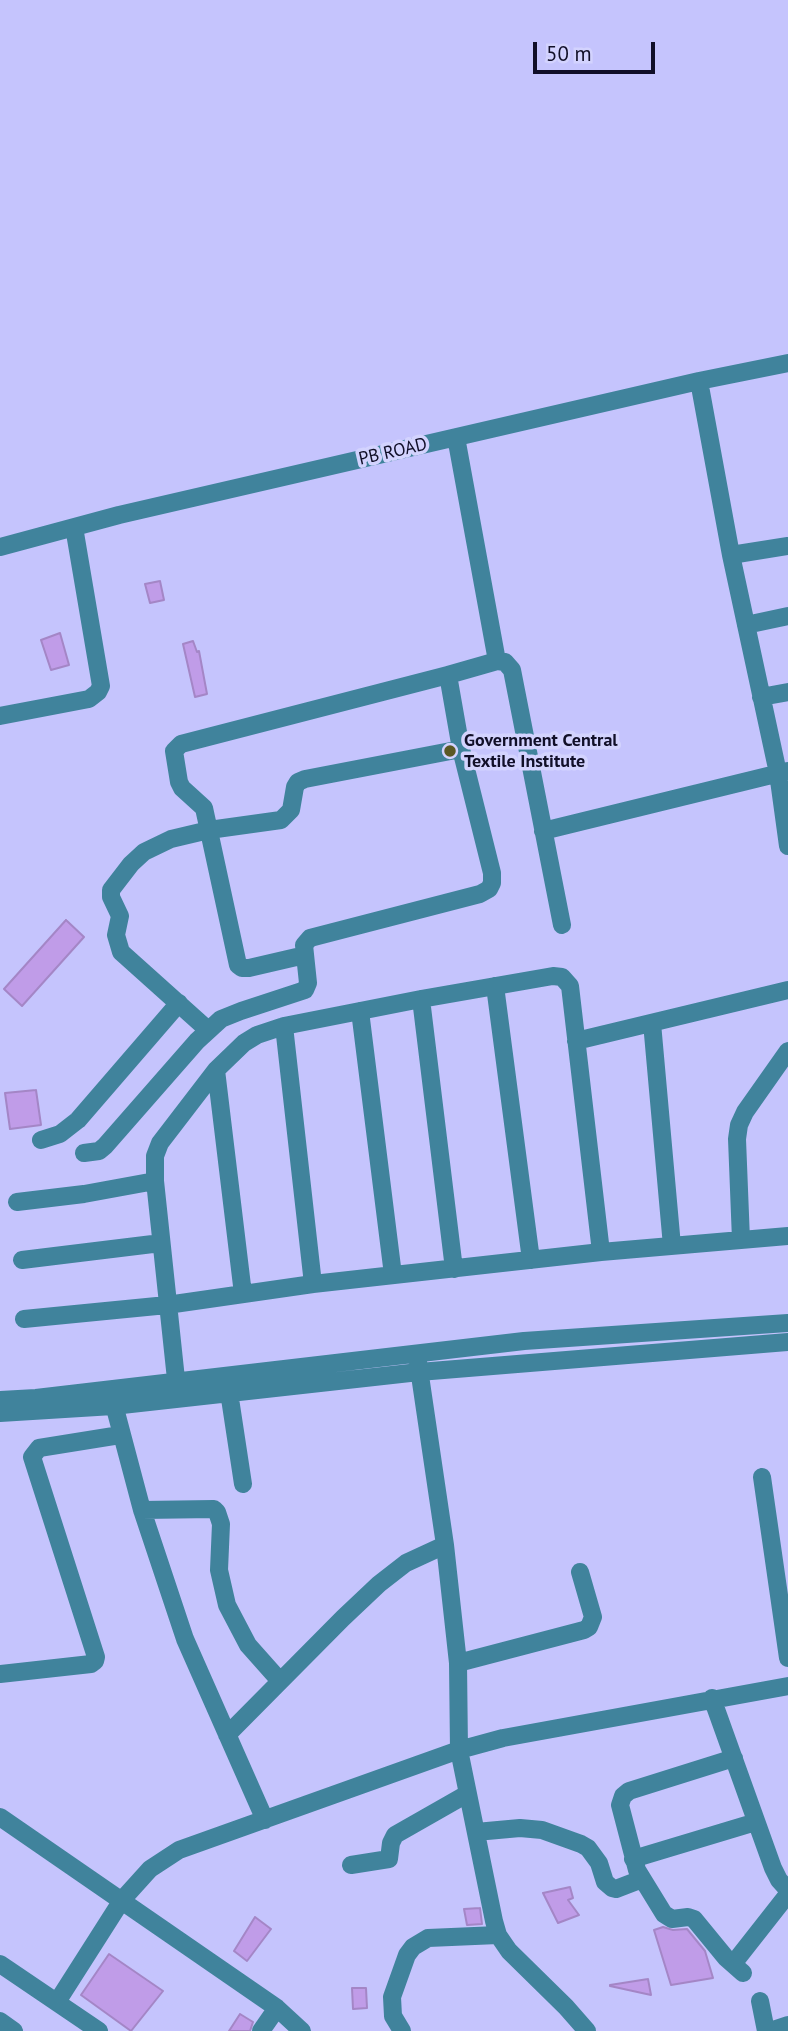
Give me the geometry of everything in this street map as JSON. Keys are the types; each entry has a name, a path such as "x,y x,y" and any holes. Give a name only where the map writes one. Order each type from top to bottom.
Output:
{"street":[{"name":"PB ROAD","path":"0,547 456,437 788,363"},
{"path":"699,381 761,697 783,772 787,840"},
{"path":"456,437 497,661"},
{"path":"0,716 89,699 101,686 74,527"},
{"path":"731,555 788,545"},
{"path":"746,625 788,616"},
{"path":"305,955 249,968 238,965 204,808 187,794 179,782 174,751 181,744 497,661 505,662 512,670 562,925"},
{"path":"84,1153 99,1151 105,1146 208,1030 230,1014 305,990 308,983 306,941 317,935 480,894 489,889 492,873 461,749 448,675"},
{"path":"761,697 788,692"},
{"path":"208,1030 121,952 116,934 120,916 111,897 111,890 121,875 144,852 171,839 285,817 291,810 295,787 305,779 461,749"},
{"path":"543,831 783,772"},
{"path":"177,1389 155,1181 155,1156 160,1143 216,1070 244,1043 257,1035 284,1026 421,999 553,976 562,977 570,986 601,1252"},
{"path":"495,986 531,1260"},
{"path":"576,1041 788,990"},
{"path":"421,999 454,1269"},
{"path":"41,1140 60,1134 78,1120 178,1003"},
{"path":"360,1011 393,1275"},
{"path":"652,1023 672,1246"},
{"path":"284,1026 313,1284"},
{"path":"741,1240 737,1139 739,1125 745,1112 788,1051"},
{"path":"216,1070 243,1294"},
{"path":"17,1202 84,1194 155,1181"},
{"path":"24,1320 601,1252 788,1236"},
{"path":"22,1260 161,1243"},
{"path":"0,1413 177,1389 334,1372 417,1354 524,1341 788,1322"},
{"path":"524,1341 525,1363"},
{"path":"334,1372 419,1372 788,1342"},
{"path":"417,1354 445,1545 458,1663 459,1750 498,1934 509,1951 587,2031"},
{"path":"177,1389 229,1392 249,1382"},
{"path":"229,1392 243,1484"},
{"path":"0,1400 112,1397"},
{"path":"112,1397 142,1510 185,1639 265,1820"},
{"path":"0,1674 91,1664 95,1661 96,1657 32,1457 39,1448 120,1435"},
{"path":"762,1477 782,1574 788,1658"},
{"path":"142,1510 214,1509 217,1512 220,1524 219,1570 227,1605 248,1645 280,1681"},
{"path":"227,1735 342,1618 394,1571 445,1545"},
{"path":"458,1663 589,1627 593,1617 580,1572"},
{"path":"57,2002 122,1900 150,1870 179,1850 459,1750 502,1738 788,1686"},
{"path":"712,1698 734,1758 756,1822 779,1881 788,1892 738,1968 692,1918 667,1917 642,1880 633,1858 620,1805 623,1796 629,1791 734,1758"},
{"path":"351,1865 389,1859 395,1835 467,1794"},
{"path":"0,1817 278,2008 302,2031"},
{"path":"633,1858 756,1822"},
{"path":"476,1832 520,1828 542,1830 588,1848 599,1863 605,1882 612,1888 642,1880"},
{"path":"402,2031 393,2016 392,1997 407,1955 413,1947 428,1938 498,1934"},
{"path":"0,1964 99,2031"},
{"path":"760,2001 768,2031 788,2025"},
{"path":"261,2031 278,2008"},
{"path":"0,2021 14,2031"}],"building":[{"path":"160,581 164,600 150,603 145,584"},
{"path":"60,633 69,665 51,670 41,640"},
{"path":"193,641 197,652 199,651 207,694 195,697 183,644"},
{"path":"66,920 84,937 22,1006 4,989"},
{"path":"36,1090 41,1125 10,1129 5,1093"},
{"path":"570,1887 573,1898 568,1900 579,1915 558,1923 543,1893"},
{"path":"480,1908 482,1924 467,1925 464,1909"},
{"path":"255,1917 271,1929 247,1961 234,1951"},
{"path":"663,1927 673,1930 687,1929 705,1951 713,1978 671,1985 654,1930"},
{"path":"109,1954 163,1991 131,2031 81,1995"},
{"path":"648,1979 651,1995 610,1986 610,1985"},
{"path":"352,1988 366,1988 367,2008 353,2009"},
{"path":"240,2014 253,2022 250,2031 229,2031"}],"place":[{"name":"Government Central Textile Institute","path":"450,751"}]}
